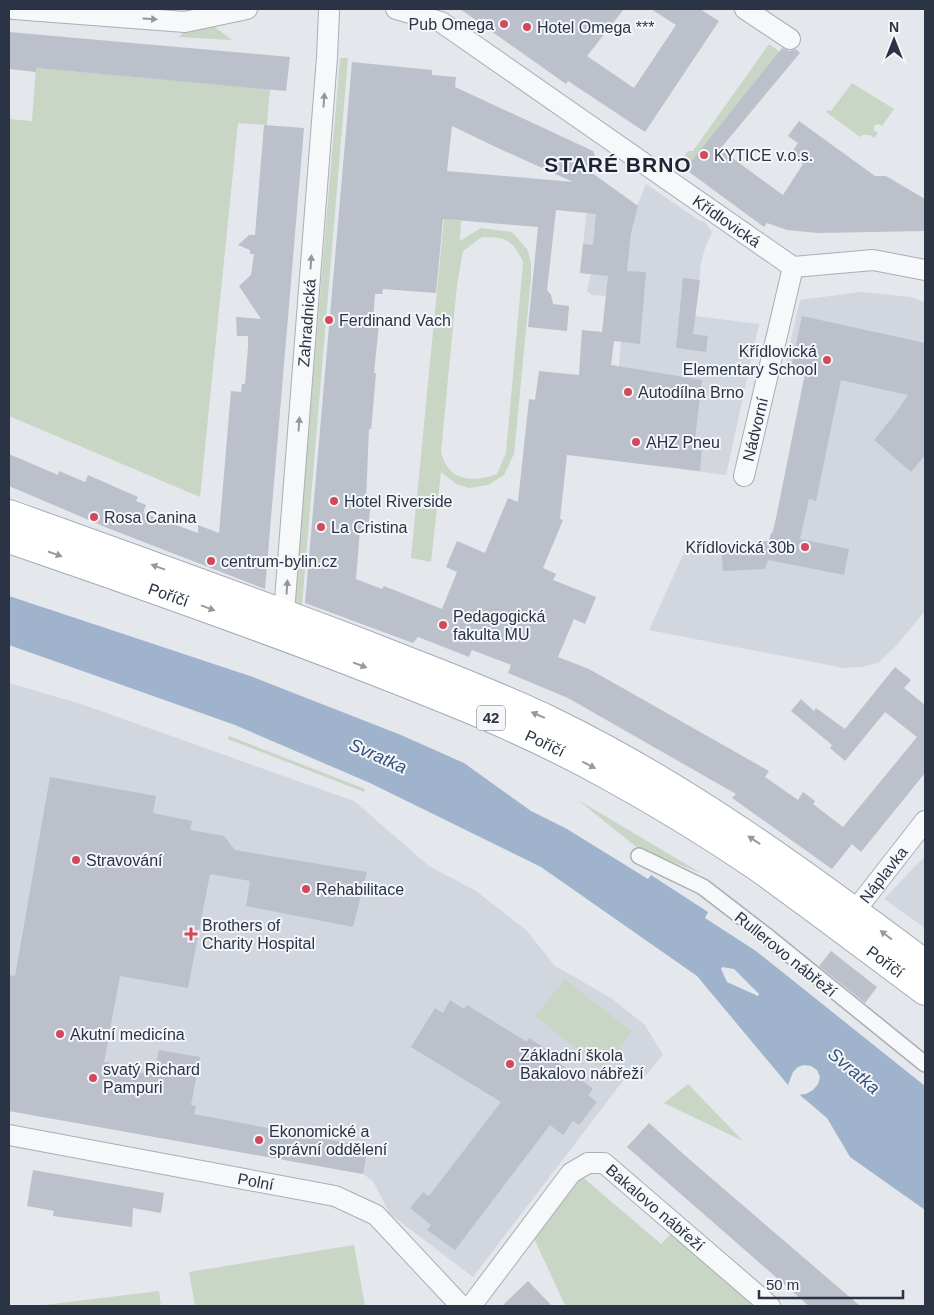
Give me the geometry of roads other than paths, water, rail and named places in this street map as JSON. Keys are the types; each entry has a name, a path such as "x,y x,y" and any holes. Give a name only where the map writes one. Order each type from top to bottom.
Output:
{"main road":[{"name":"Poříčí","path":"9,514 283,624"},
{"name":"Poříčí","path":"9,539 123,578 283,624 467,684 549,720 620,757 697,802 770,850 925,991"},
{"name":"Poříčí","path":"848,920 925,964"}],"street":[{"path":"14,9 185,22 247,9"},
{"name":"Křídlovická","path":"396,9 441,22 793,267"},
{"path":"745,9 790,38"},
{"name":"Zahradnická","path":"283,624 330,10"},
{"path":"793,267 873,260 925,270"},
{"name":"Nádvorní","path":"744,476 793,267"},
{"name":"Náplavka","path":"848,920 925,820"},
{"name":"Rullerovo nábřeží","path":"639,856 703,887 925,1064"},
{"name":"Polní","path":"9,1135 335,1196 376,1215 461,1306"},
{"name":"Bakalovo nábřeží","path":"470,1306 571,1173 588,1163 604,1163 770,1306"}],"water":[{"name":"Svratka","path":"9,596 253,677 401,735 464,763 531,811 567,829 648,879 651,875 708,912 705,918 756,951 925,1086 925,1210 850,1157 827,1118 788,1085 697,976 541,867 370,783 235,725 9,645","holes":["722,967 734,969 759,994 758,996 727,982 721,969"]}],"place":[{"name":"Pub Omega","path":"504,24"},
{"name":"Hotel Omega ***","path":"527,27"},
{"name":"KYTICE v.o.s.","path":"704,155"},
{"name":"Ferdinand Vach","path":"329,320"},
{"name":"Křídlovická Elementary School","path":"827,360"},
{"name":"Autodílna Brno","path":"628,392"},
{"name":"AHZ Pneu","path":"636,442"},
{"name":"Hotel Riverside","path":"334,501"},
{"name":"Rosa Canina","path":"94,517"},
{"name":"La Cristina","path":"321,527"},
{"name":"Křídlovická 30b","path":"805,547"},
{"name":"centrum-bylin.cz","path":"211,561"},
{"name":"Pedagogická fakulta MU","path":"443,625"},
{"name":"Stravování","path":"76,860"},
{"name":"Rehabilitace","path":"306,889"},
{"name":"Brothers of Charity Hospital","path":"191,934"},
{"name":"Akutní medicína","path":"60,1034"},
{"name":"Základní škola Bakalovo nábřeží","path":"510,1064"},
{"name":"svatý Richard Pampuri","path":"93,1078"},
{"name":"Ekonomické a správní oddělení","path":"259,1140"}],"district":[{"name":"STARÉ BRNO","path":"618,165"}]}
